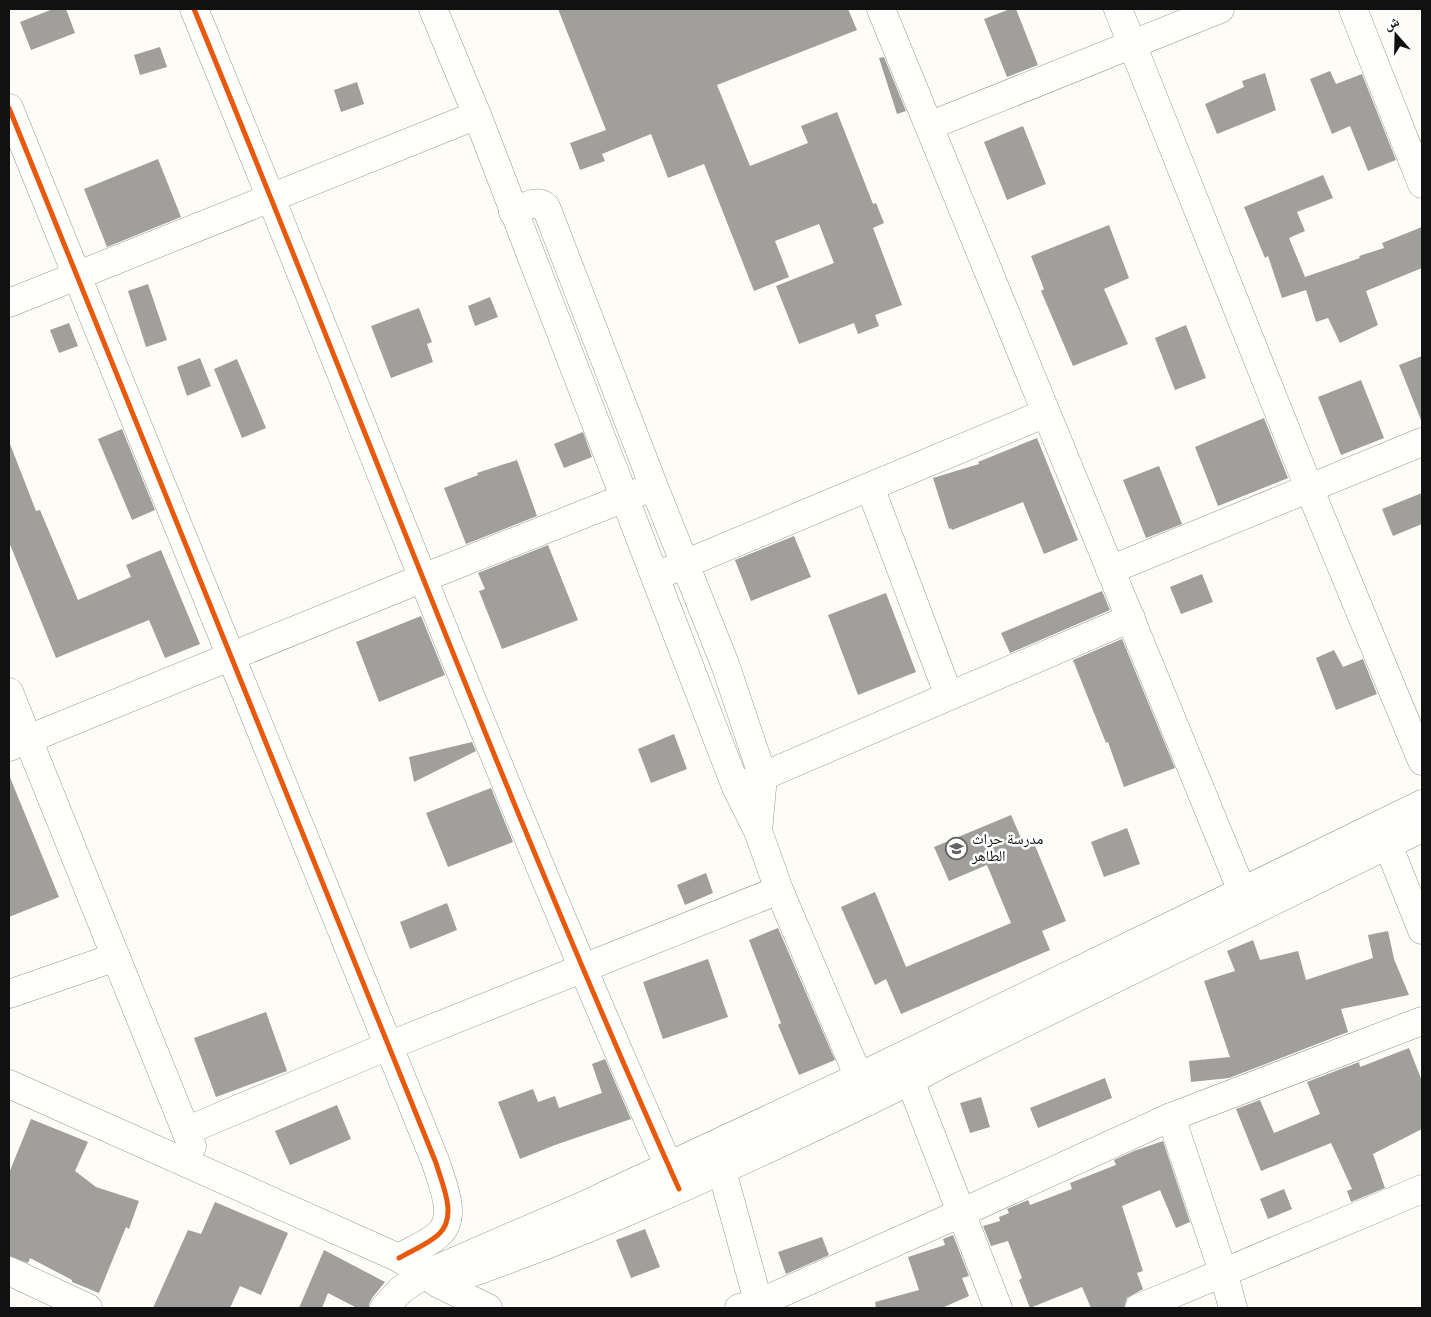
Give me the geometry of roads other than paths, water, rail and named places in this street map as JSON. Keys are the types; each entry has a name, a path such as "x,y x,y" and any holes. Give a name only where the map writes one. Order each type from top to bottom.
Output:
{"street":[{"path":"194,9 582,968 673,1177"},
{"path":"433,9 477,115 736,787 758,831 779,890 864,1089"},
{"path":"882,9 1246,901"},
{"path":"1118,9 1309,488 1422,761"},
{"path":"929,126 1220,9"},
{"path":"1353,9 1422,184"},
{"path":"9,108 436,1163 445,1191 448,1211 446,1224 439,1234 399,1258"},
{"path":"9,303 477,115"},
{"path":"513,212 536,203 544,204 546,207 654,487 725,664 763,777 758,831"},
{"path":"655,576 1046,413"},
{"path":"1110,570 1422,442"},
{"path":"18,743 423,578 654,487"},
{"path":"870,487 949,696"},
{"path":"736,787 1131,618"},
{"path":"9,692 18,743 116,956 202,1171"},
{"path":"673,1177 722,1170 864,1089 906,1069 943,1063 1246,901 1422,804"},
{"path":"1246,901 1388,845 1422,828"},
{"path":"1388,845 1422,930"},
{"path":"186,1130 388,1046 779,890"},
{"path":"9,994 116,956"},
{"path":"714,1144 722,1170 753,1306 961,1214 1171,1117 1422,1021"},
{"path":"906,1069 998,1308"},
{"path":"9,1084 399,1258 440,1290 488,1308"},
{"path":"384,1308 440,1290 522,1256 673,1177 714,1144 864,1089"},
{"path":"1171,1117 1223,1272 1233,1308"},
{"path":"1139,1308 1422,1189"},
{"path":"9,1271 88,1308"}],"place":[{"name":"مدرسة حراث الطاهر","path":"956,848"}]}
